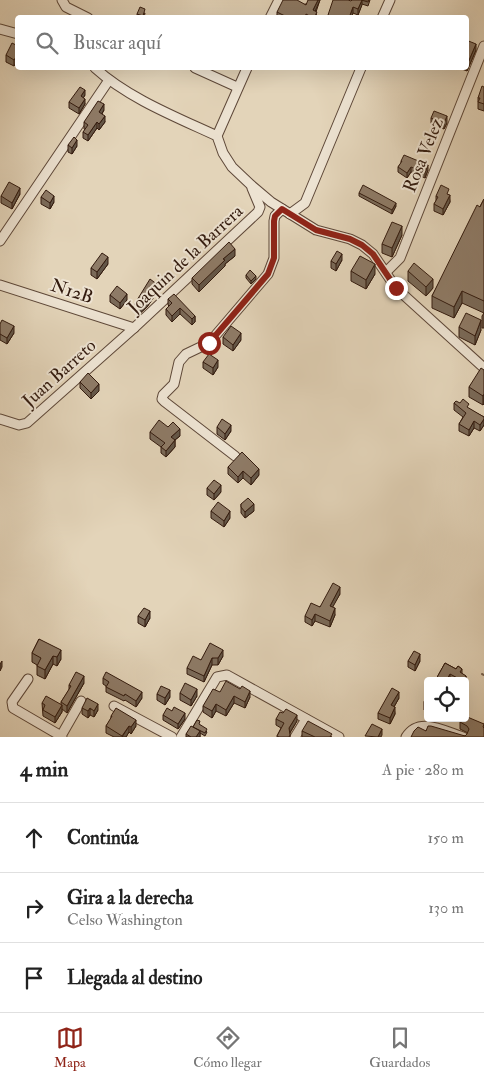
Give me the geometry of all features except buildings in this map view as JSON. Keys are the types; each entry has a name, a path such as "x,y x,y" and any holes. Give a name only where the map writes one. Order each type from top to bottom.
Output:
{"street":[{"path":"62,0 66,7 82,15"},
{"path":"272,15 279,0"},
{"path":"383,15 390,0"},
{"path":"0,29 15,33"},
{"name":"Rosa Velez","path":"386,272 400,258 484,46"},
{"path":"97,70 108,80 170,115 217,136"},
{"path":"199,70 237,87"},
{"path":"246,70 217,136 223,153 232,168 286,211 316,230 350,239 362,245 373,254 396,288 484,368"},
{"path":"235,456 162,399 174,384 179,362 186,354 209,343 268,274 274,258 275,216 305,203 360,70"},
{"path":"0,242 108,80"},
{"name":"Joaquin de la Barrera","path":"134,328 258,212 260,207 251,185"},
{"name":"N12B","path":"0,285 134,328"},
{"name":"Juan Barreto","path":"0,419 19,425 27,423 134,328"},
{"path":"181,737 217,677 221,675 227,675 339,737"},
{"path":"28,679 12,702 13,708 62,736 81,701"},
{"path":"114,706 172,737"},
{"path":"295,737 306,719"},
{"path":"406,737 407,734 419,726 426,725 463,737"}],"route":[{"path":"209,343 268,274 274,258 273,227 275,216 282,209 316,230 350,239 362,245 373,254 396,288"}]}
